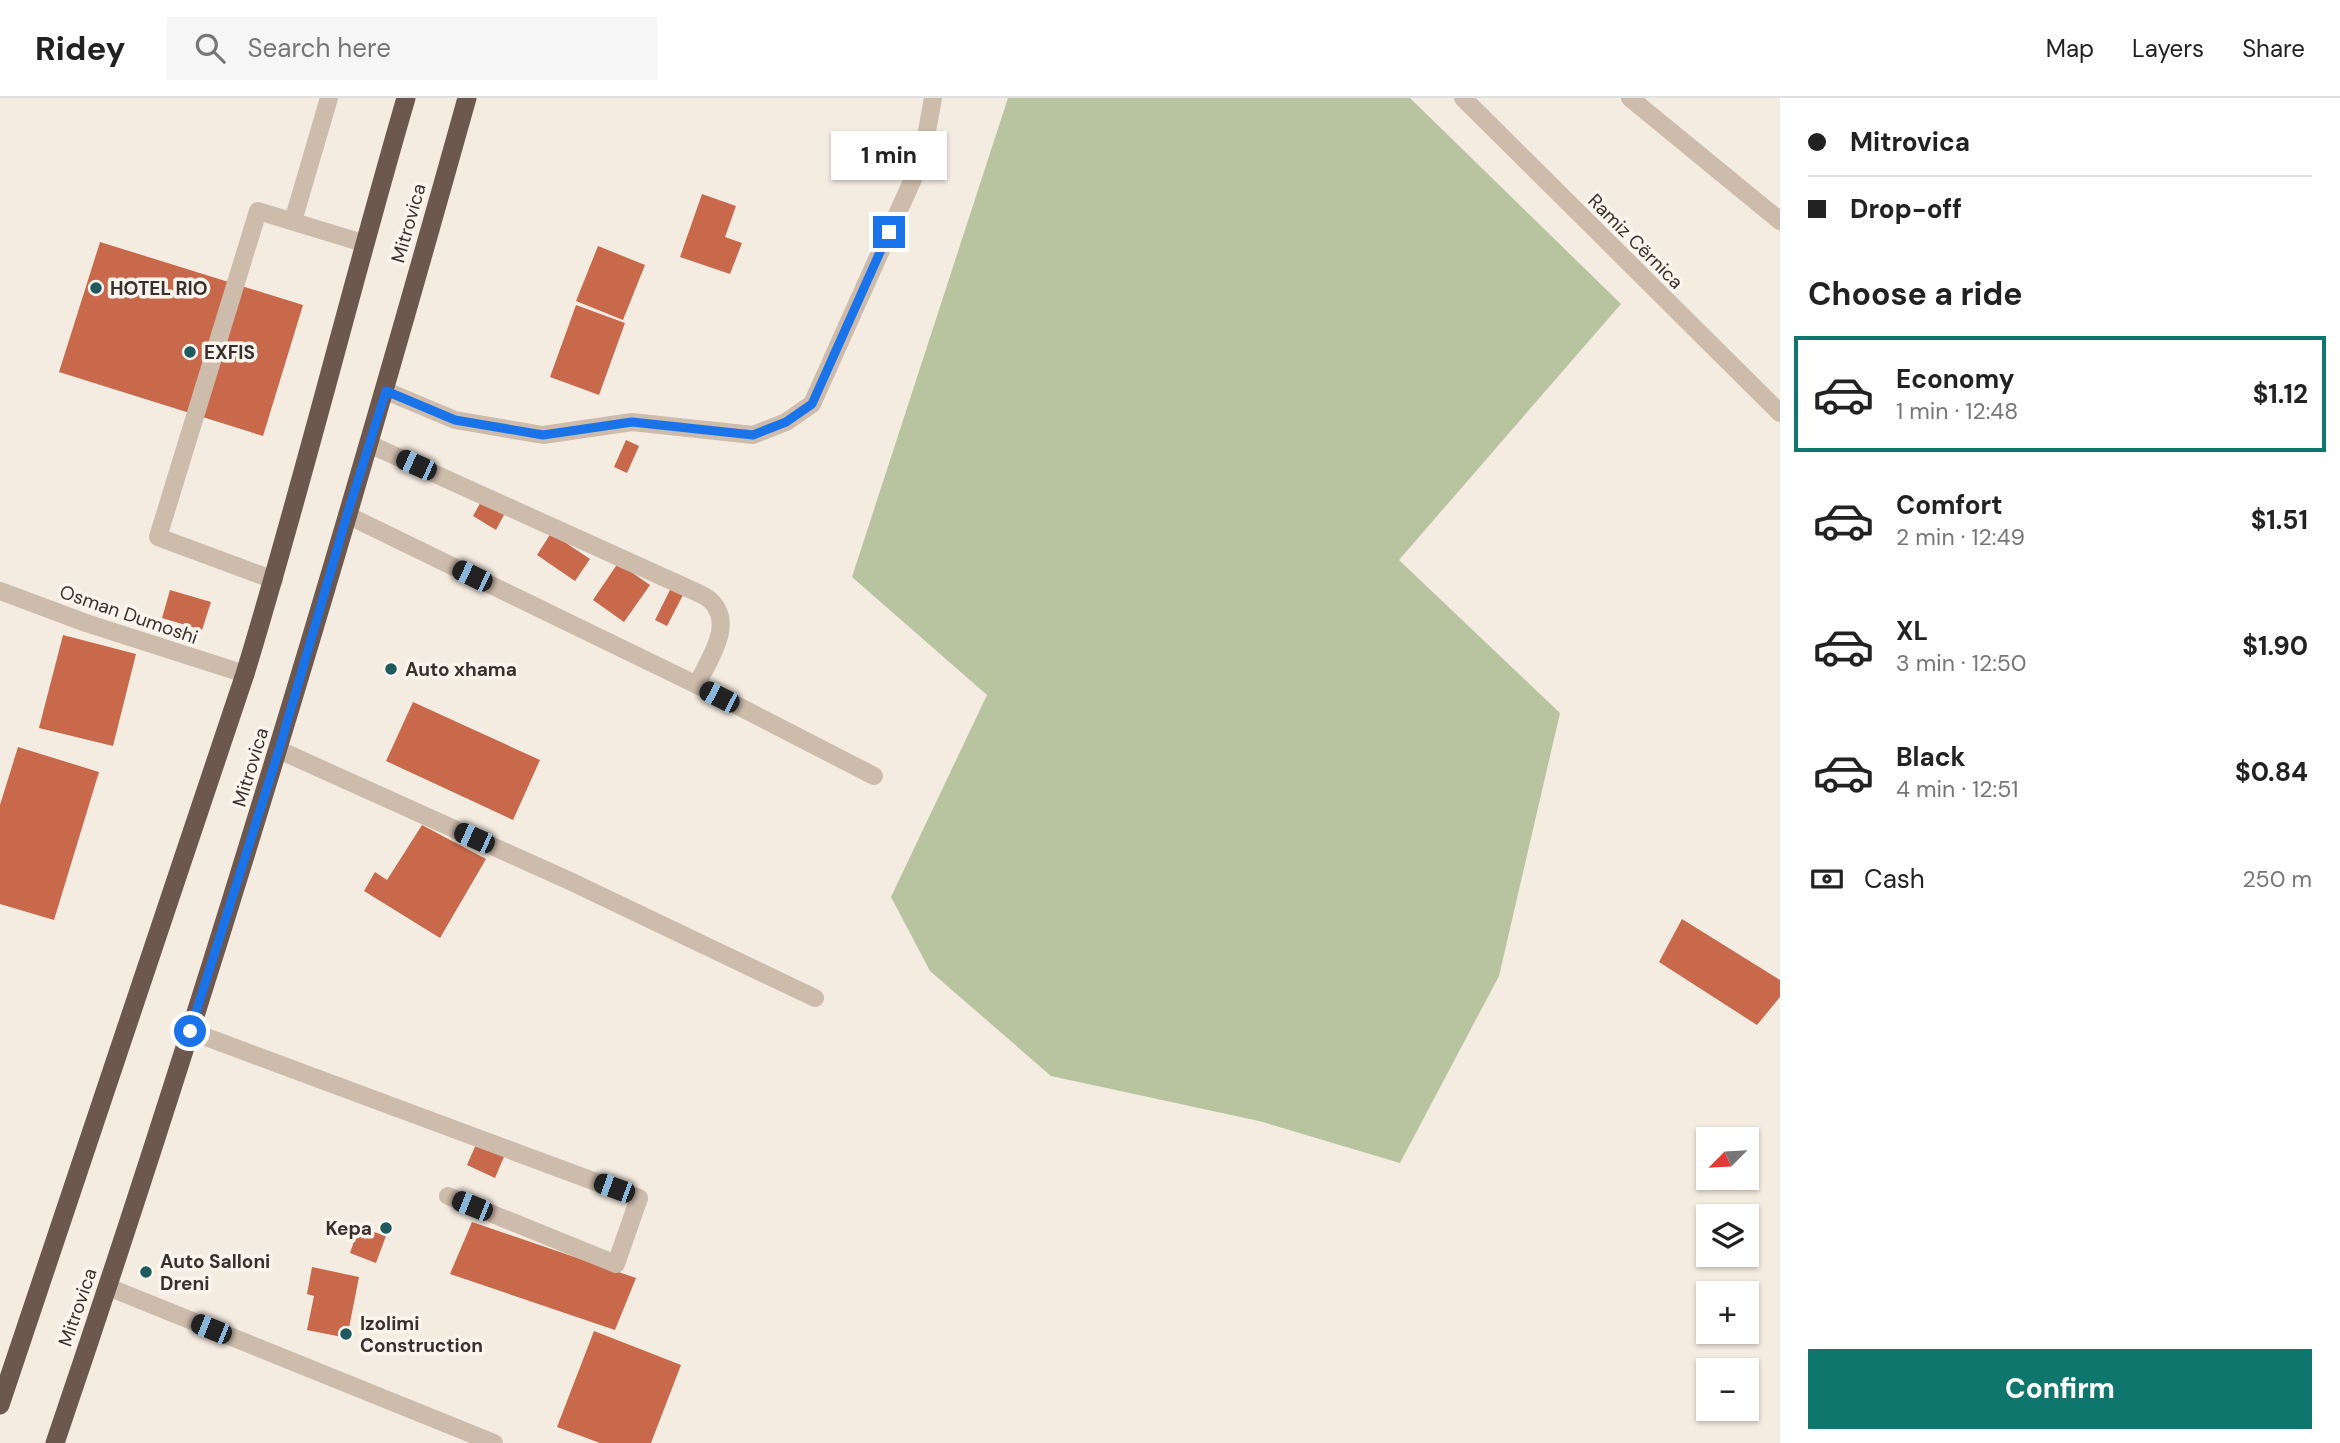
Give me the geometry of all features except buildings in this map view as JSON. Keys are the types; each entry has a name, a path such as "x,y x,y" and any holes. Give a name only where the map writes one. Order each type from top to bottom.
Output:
{"highway":[{"name":"Mitrovica","path":"0,1405 245,674 274,580 363,243 405,98"},
{"name":"Mitrovica","path":"55,1443 108,1287 279,750 386,391 467,98"}],"street":[{"path":"293,221 329,98"},
{"path":"386,391 455,420 543,435 632,422 753,435 786,422 812,404 922,159 933,98"},
{"name":"Ramiz Cërnica","path":"1463,98 1780,413"},
{"path":"1630,98 1780,221"},
{"path":"274,580 158,537 258,211 363,243"},
{"path":"369,444 709,599 720,614 721,633 697,685"},
{"path":"347,515 697,685 874,776"},
{"name":"Osman Dumoshi","path":"0,592 86,623 245,674"},
{"path":"279,750 572,882 814,998"},
{"path":"190,1031 639,1198 616,1264 448,1196"},
{"path":"108,1287 494,1443"}],"green space":[{"path":"1008,98 1410,98 1621,304 1399,560 1560,713 1499,976 1400,1163 1259,1121 1051,1076 930,971 891,897 987,695 852,577"}],"place":[{"name":"HOTEL RIO","path":"96,288"},
{"name":"EXFIS","path":"190,352"},
{"name":"Auto xhama","path":"391,669"},
{"name":"Kepa","path":"386,1228"},
{"name":"Auto Salloni Dreni","path":"146,1272"},
{"name":"Izolimi Construction","path":"346,1334"}],"route":[{"path":"190,1031 279,750 386,391 455,420 543,435 632,422 753,435 786,422 812,404 889,232"}]}
